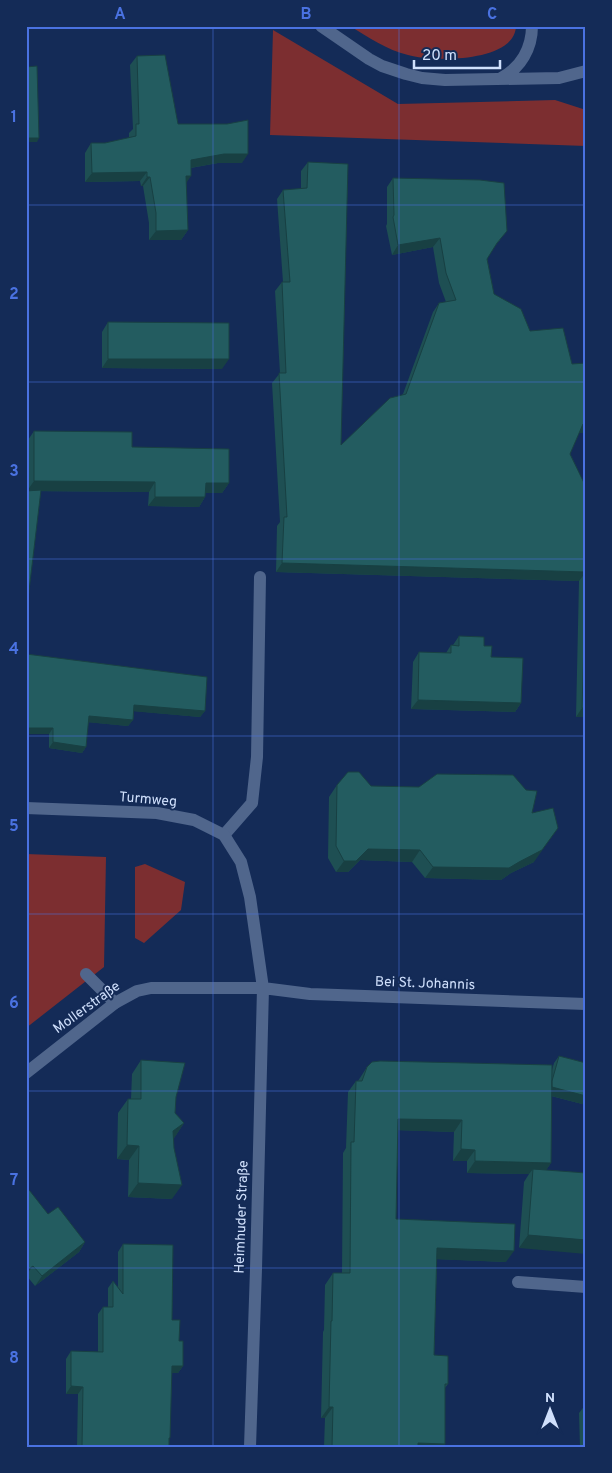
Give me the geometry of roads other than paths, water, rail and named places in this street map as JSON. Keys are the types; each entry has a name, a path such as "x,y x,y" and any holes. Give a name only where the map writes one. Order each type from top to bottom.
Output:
{"street":[{"path":"321,26 382,66 422,78 445,80 559,78 586,71"},
{"path":"499,79 511,73 519,64 532,38 532,26"},
{"path":"260,577 257,757 252,803 224,835 241,862 250,897 263,988"},
{"name":"Turmweg","path":"26,808 157,813 194,820 224,835"},
{"path":"86,974 115,1003"},
{"name":"Mollerstraße","path":"26,1073 115,1003 136,991 150,988 263,988"},
{"name":"Bei St. Johannis","path":"263,988 310,994 586,1004"},
{"name":"Heimhuder Straße","path":"250,1447 263,988"},
{"path":"518,1282 586,1287"}]}
